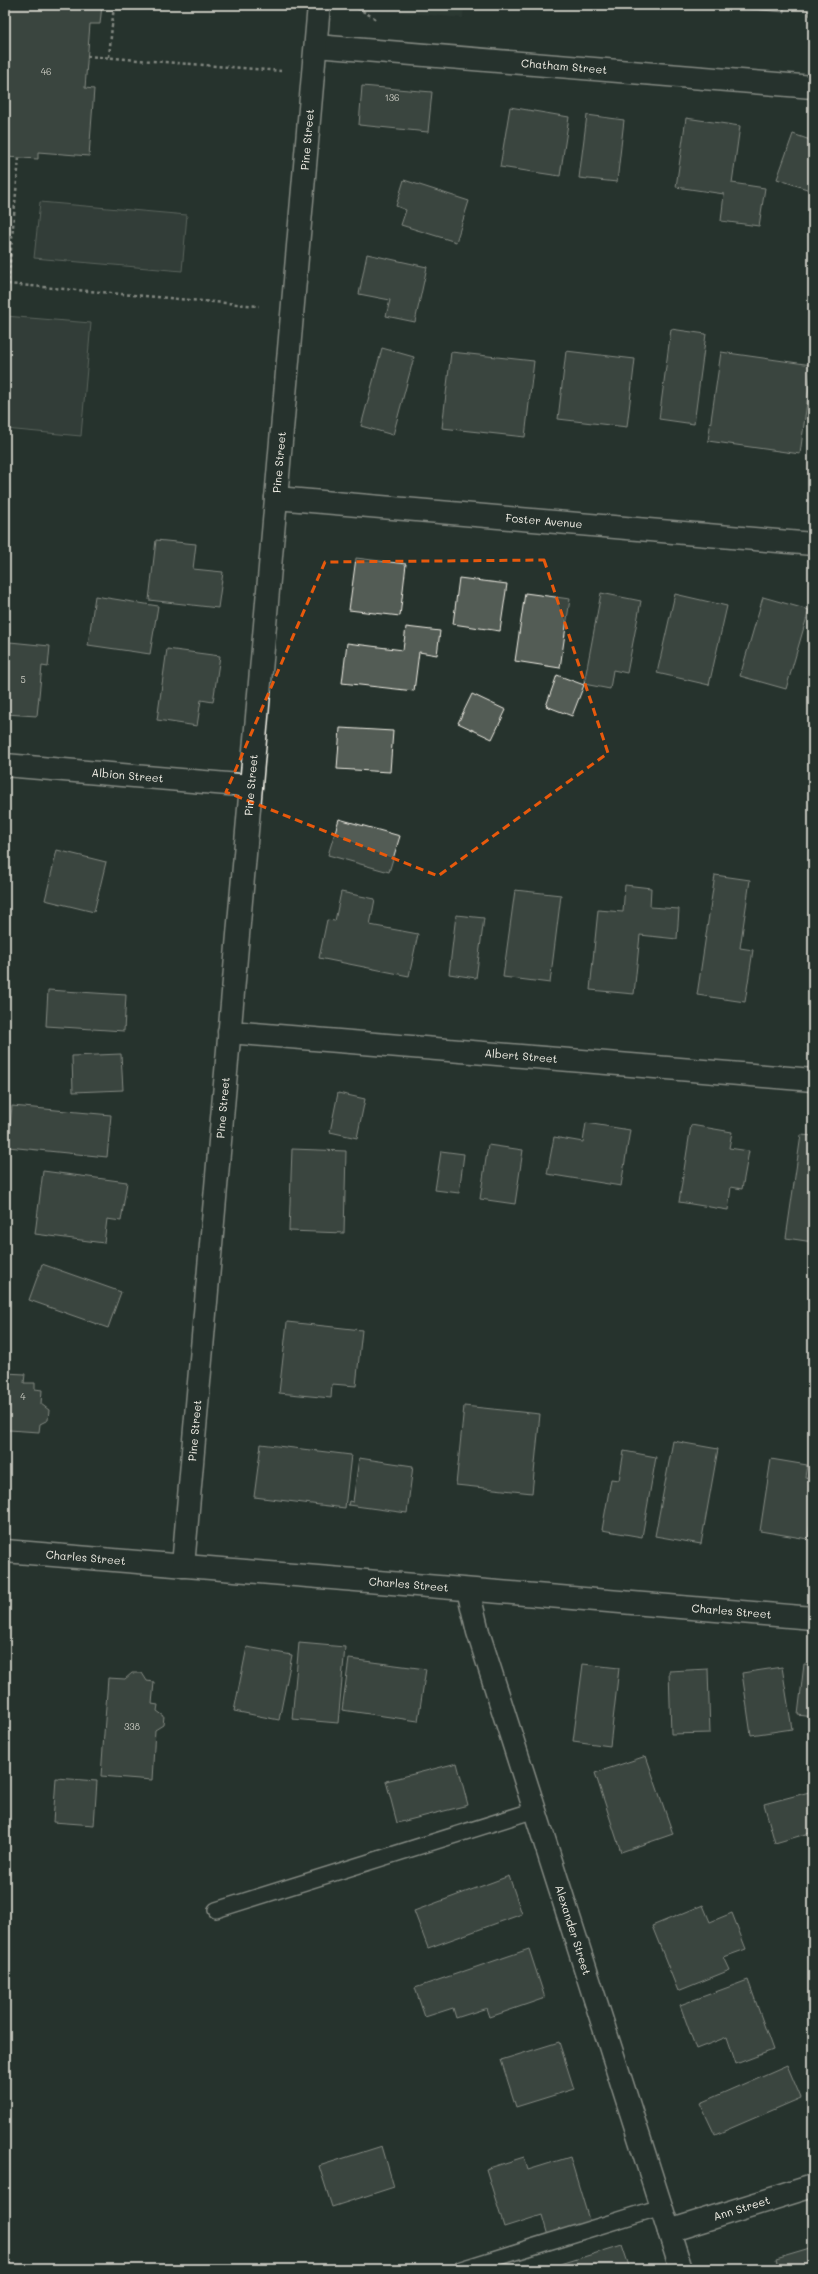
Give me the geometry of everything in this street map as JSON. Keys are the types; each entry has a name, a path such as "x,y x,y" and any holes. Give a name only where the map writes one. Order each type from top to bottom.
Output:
{"street":[{"name":"Pine Street","path":"183,1566 319,5"},
{"name":"Chatham Street","path":"316,46 813,87"},
{"name":"Foster Avenue","path":"276,498 813,544"},
{"name":"Albion Street","path":"5,765 251,786"},
{"name":"Albert Street","path":"230,1032 813,1080"},
{"name":"Charles Street","path":"5,1551 813,1618"},
{"name":"Alexander Street","path":"468,1590 478,1632 681,2269"},
{"name":"Ann Street","path":"669,2231 813,2186"}],"lane":[{"path":"216,1910 535,1810"},
{"path":"461,2269 661,2207"}],"path":[{"path":"109,58 114,5"},
{"path":"352,5 383,22"},
{"path":"88,56 281,71"},
{"path":"19,158 8,284 259,306"}],"highlighted area":[{"path":"544,560 608,753 438,876 226,792 325,562"}],"shaded area":[{"path":"365,5 464,5 463,18 364,9"},
{"path":"40,202 187,215 182,271 34,258"},
{"path":"5,316 91,323 81,436 5,429"}],"building":[{"path":"5,5 102,5 100,24 90,24 85,88 94,89 89,156 38,152 38,159 5,157"},
{"path":"740,5 784,5 784,12 740,8"},
{"path":"813,5 813,16 809,15"},
{"path":"362,86 432,92 428,132 359,125"},
{"path":"510,107 569,117 560,176 500,167"},
{"path":"587,115 624,120 617,182 579,178"},
{"path":"686,118 740,126 732,183 765,188 759,226 721,221 724,194 676,187"},
{"path":"793,134 813,141 813,191 777,179"},
{"path":"404,180 469,201 456,242 401,225 406,210 396,206"},
{"path":"367,254 427,267 415,322 386,316 390,300 359,294"},
{"path":"671,329 706,334 694,424 659,419"},
{"path":"382,348 414,357 393,435 361,426"},
{"path":"566,351 635,359 627,427 558,419"},
{"path":"451,352 534,361 525,437 442,428"},
{"path":"721,352 812,365 800,454 708,441"},
{"path":"156,540 196,544 193,569 223,572 218,608 149,600"},
{"path":"356,558 406,564 400,616 349,610"},
{"path":"459,578 507,584 500,631 453,624"},
{"path":"525,593 570,599 560,668 515,661"},
{"path":"601,593 641,601 627,673 613,670 610,689 584,684"},
{"path":"675,594 727,606 709,685 657,673"},
{"path":"95,596 158,606 150,654 88,645"},
{"path":"763,597 809,610 786,689 740,676"},
{"path":"406,627 440,631 437,655 419,652 414,691 342,683 347,643 403,650"},
{"path":"10,642 50,646 48,667 42,666 37,716 5,714"},
{"path":"167,649 220,656 213,702 201,700 197,726 157,720"},
{"path":"557,675 584,685 572,716 546,706"},
{"path":"472,694 506,710 492,739 458,723"},
{"path":"340,728 393,731 390,772 337,769"},
{"path":"339,819 400,836 389,872 328,855"},
{"path":"57,850 106,862 94,912 45,900"},
{"path":"715,875 750,880 740,948 753,950 745,1002 697,995"},
{"path":"625,885 651,888 650,907 679,909 677,939 640,935 634,994 590,990 598,910 623,912"},
{"path":"515,890 561,895 550,983 503,977"},
{"path":"341,892 375,899 370,925 418,934 409,976 319,958 327,920 335,921"},
{"path":"813,909 813,923 810,922"},
{"path":"456,915 484,918 476,978 449,974"},
{"path":"48,990 126,995 124,1031 46,1026"},
{"path":"121,1054 123,1090 73,1092 72,1056"},
{"path":"338,1093 365,1099 357,1138 330,1132"},
{"path":"12,1106 111,1115 107,1157 8,1147"},
{"path":"586,1123 630,1130 621,1186 547,1174 554,1137 583,1142"},
{"path":"691,1125 732,1132 729,1148 749,1151 742,1189 731,1187 728,1210 679,1202"},
{"path":"801,1135 813,1136 813,1242 786,1238"},
{"path":"488,1145 523,1150 515,1204 480,1199"},
{"path":"292,1149 346,1151 344,1233 289,1231"},
{"path":"441,1151 464,1154 459,1193 435,1190"},
{"path":"43,1171 127,1182 121,1221 107,1219 104,1243 35,1234"},
{"path":"42,1264 121,1292 108,1328 29,1300"},
{"path":"287,1322 362,1330 356,1386 332,1384 331,1398 279,1393"},
{"path":"5,1373 25,1374 24,1383 35,1383 35,1389 42,1390 41,1404 49,1410 48,1420 40,1424 39,1432 9,1430 5,1433"},
{"path":"464,1406 540,1414 532,1493 456,1485"},
{"path":"673,1441 718,1449 701,1544 655,1536"},
{"path":"261,1444 351,1455 345,1508 254,1497"},
{"path":"624,1451 656,1457 642,1537 602,1530 611,1479 619,1480"},
{"path":"359,1458 413,1466 407,1513 348,1505 349,1501 353,1502"},
{"path":"771,1459 807,1465 805,1477 813,1479 813,1507 808,1539 760,1531"},
{"path":"299,1643 345,1647 338,1723 292,1719"},
{"path":"247,1647 292,1655 279,1720 234,1711"},
{"path":"349,1659 426,1669 418,1721 342,1710"},
{"path":"583,1664 619,1668 610,1746 573,1741"},
{"path":"804,1664 813,1665 813,1717 798,1715"},
{"path":"782,1667 792,1729 751,1735 742,1673"},
{"path":"708,1669 710,1733 671,1734 669,1671"},
{"path":"132,1673 142,1673 147,1681 154,1682 152,1704 158,1705 157,1711 164,1716 163,1725 155,1730 152,1780 101,1776 108,1678 125,1679"},
{"path":"646,1756 673,1834 621,1852 595,1773"},
{"path":"457,1763 468,1805 397,1823 386,1781"},
{"path":"56,1778 97,1781 94,1825 53,1822"},
{"path":"813,1791 813,1832 775,1843 764,1804"},
{"path":"509,1876 522,1914 428,1948 414,1911"},
{"path":"703,1905 710,1922 732,1913 746,1949 724,1957 730,1970 678,1991 652,1926"},
{"path":"529,1949 545,1998 490,2017 487,2008 456,2018 453,2008 425,2017 415,1988"},
{"path":"748,1980 773,2050 736,2064 727,2037 696,2049 680,2005"},
{"path":"559,2042 574,2089 516,2107 501,2060"},
{"path":"5,2046 10,2055 5,2058"},
{"path":"787,2065 801,2098 715,2135 700,2103"},
{"path":"382,2146 394,2187 332,2207 319,2166"},
{"path":"524,2157 528,2170 570,2157 590,2223 548,2236 542,2215 504,2227 486,2169"},
{"path":"622,2245 630,2269 545,2269"},
{"path":"813,2248 813,2269 779,2269 776,2259"}]}
